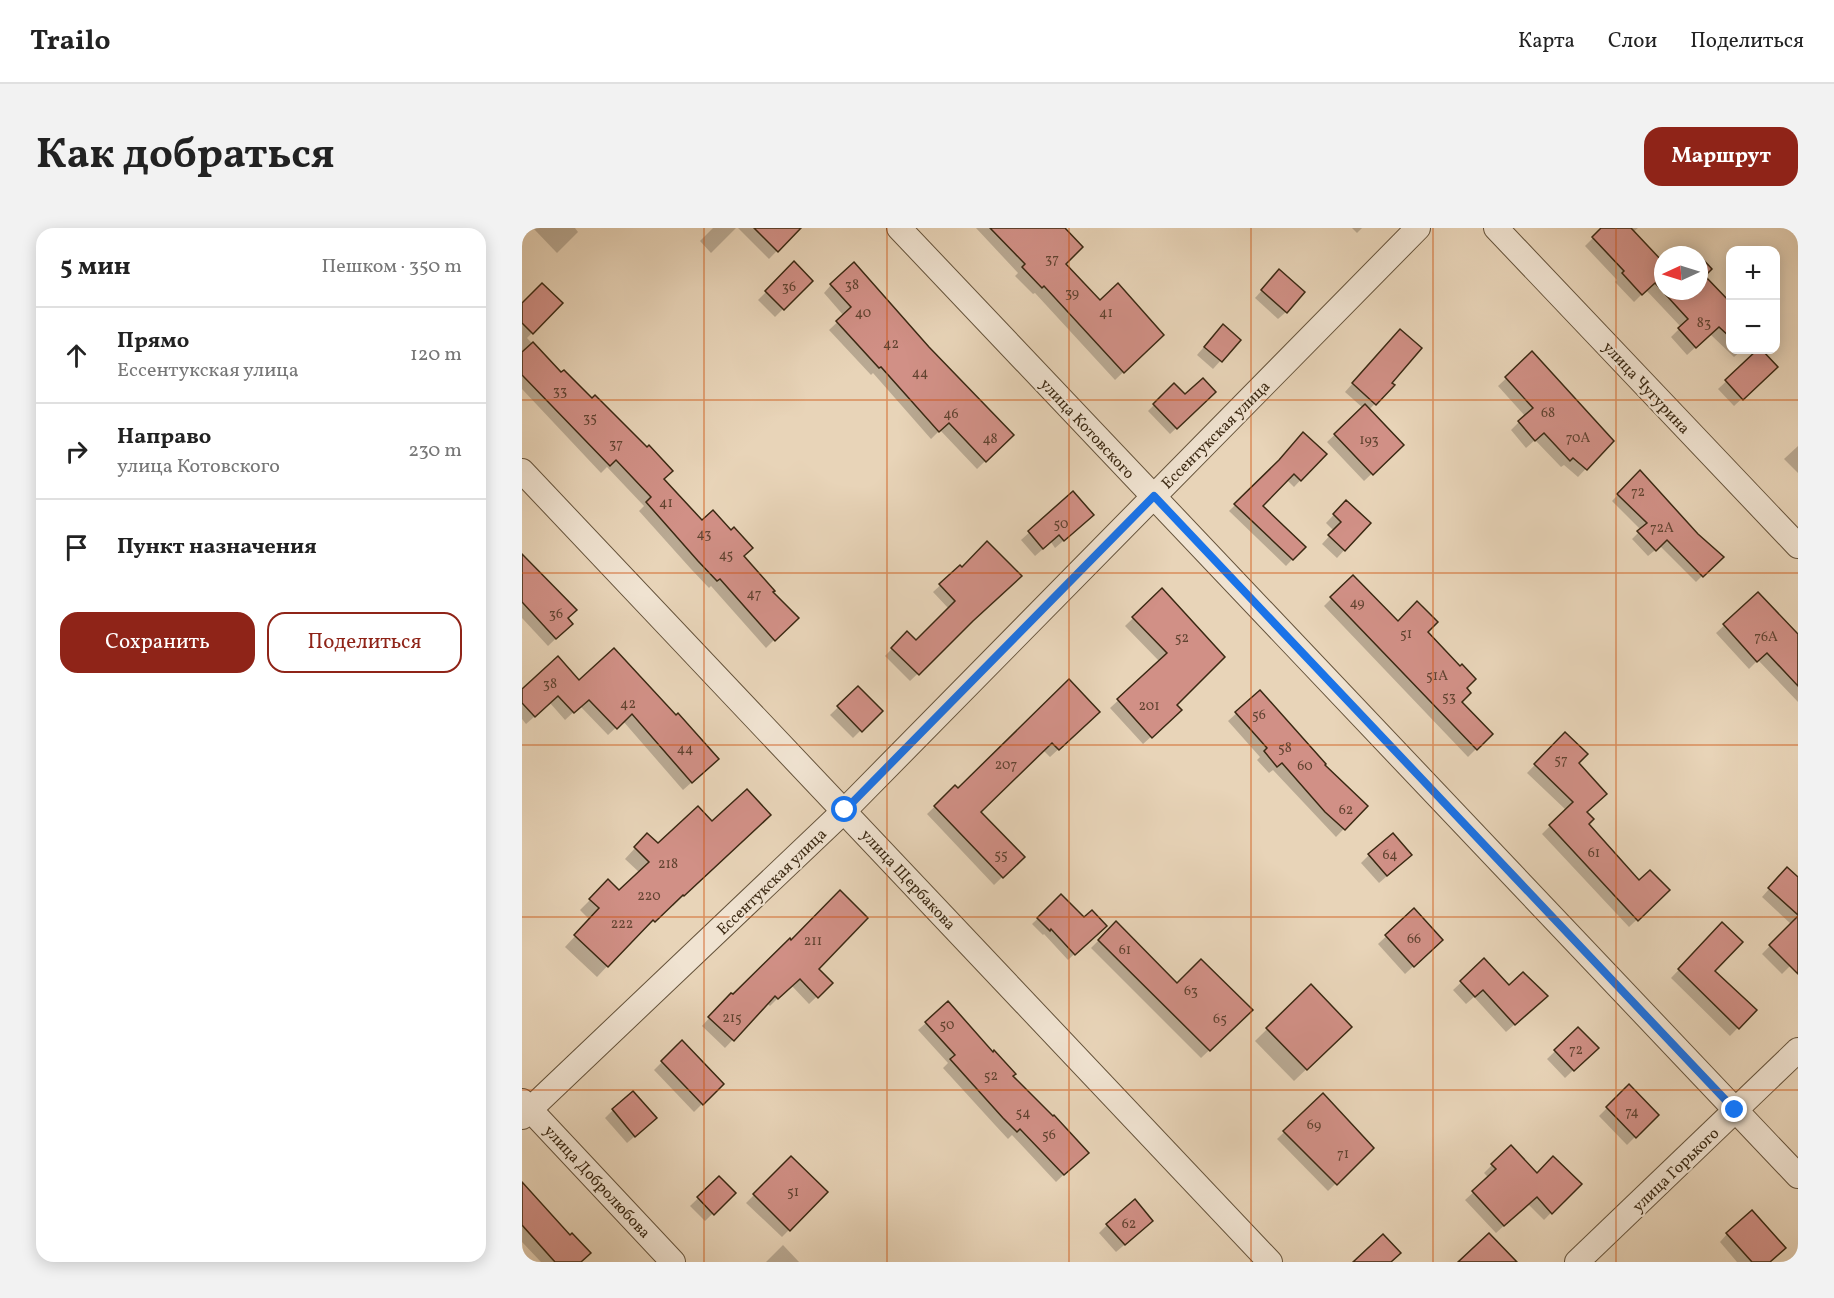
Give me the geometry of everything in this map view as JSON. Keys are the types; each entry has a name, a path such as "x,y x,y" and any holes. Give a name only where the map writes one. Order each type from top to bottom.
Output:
{"street":[{"name":"улица Котовского","path":"899,228 1798,1176"},
{"name":"Ессентукская улица","path":"525,1109 845,810 1418,228"},
{"name":"улица Чугурина","path":"1496,228 1798,546"},
{"name":"улица Щербакова","path":"522,471 1270,1262"},
{"name":"улица Горького","path":"1577,1262 1798,1050"},
{"name":"улица Добролюбова","path":"525,1109 673,1262"}],"building":[{"path":"754,228 801,228 778,252"},
{"path":"990,228 1065,228 1083,247 1066,264 1100,300 1118,283 1164,335 1124,373 1044,286 1042,288 1022,267 1025,264"},
{"path":"1601,228 1631,228 1654,252 1654,284 1642,295 1622,273 1624,271 1592,237"},
{"path":"794,261 813,281 784,310 765,291"},
{"path":"854,262 929,347 1014,435 986,462 949,423 939,432 836,321 851,307 830,284"},
{"path":"1279,269 1305,292 1287,313 1261,290"},
{"path":"1708,279 1726,298 1726,333 1719,327 1696,348 1678,328 1688,319 1671,300 1708,300"},
{"path":"542,283 563,303 533,334 522,323 522,303"},
{"path":"1223,324 1241,340 1222,362 1204,347"},
{"path":"1400,329 1422,348 1392,383 1395,385 1376,405 1352,383"},
{"path":"533,342 561,372 564,370 592,398 595,395 647,447 649,445 673,471 664,479 702,520 713,510 731,530 734,527 753,548 744,556 775,591 773,592 799,618 775,641 720,579 717,581 698,561 646,502 651,497 616,460 610,466 522,375 522,352"},
{"path":"1532,351 1614,441 1587,470 1573,458 1570,461 1544,433 1535,441 1518,421 1533,408 1505,377"},
{"path":"1753,354 1766,354 1778,367 1743,400 1725,380"},
{"path":"1203,378 1216,392 1177,429 1153,404 1174,383 1185,394"},
{"path":"1365,404 1404,445 1373,475 1334,434"},
{"path":"1303,432 1327,454 1301,481 1294,474 1263,506 1306,547 1293,560 1234,504 1279,460"},
{"path":"1640,470 1698,534 1724,557 1703,577 1667,540 1656,551 1637,531 1647,523 1617,494"},
{"path":"1073,491 1094,515 1064,541 1059,535 1043,549 1028,531"},
{"path":"1346,500 1371,523 1345,551 1328,535 1341,522 1333,514"},
{"path":"987,541 1022,576 919,675 891,648 907,631 916,640 955,601 939,584 960,565 962,567"},
{"path":"522,554 577,610 568,618 573,624 556,639 522,602"},
{"path":"1353,575 1398,621 1417,601 1438,622 1428,632 1460,666 1462,664 1476,679 1467,688 1471,693 1462,702 1493,734 1477,750 1330,597"},
{"path":"1162,588 1225,657 1177,705 1182,710 1152,738 1117,699 1167,653 1132,617"},
{"path":"1758,592 1798,634 1798,686 1767,653 1757,662 1723,624"},
{"path":"614,648 676,715 678,713 719,759 692,783 632,714 617,729 589,700 574,713 558,696 535,717 522,703 522,689 558,656 579,680"},
{"path":"1069,679 1100,712 1059,750 1052,743 981,812 1025,857 1003,878 934,806 955,785 958,788"},
{"path":"858,686 883,711 862,732 837,706"},
{"path":"1260,690 1325,765 1368,806 1345,830 1325,812 1282,763 1277,767 1264,751 1267,748 1235,712"},
{"path":"1565,732 1588,754 1579,763 1607,794 1587,812 1594,819 1589,824 1639,880 1650,870 1670,890 1638,921 1549,825 1573,802 1534,764"},
{"path":"747,789 771,815 655,922 653,920 608,967 574,935 599,908 589,899 608,879 619,890 649,862 634,847 647,833 658,843 698,806 712,821"},
{"path":"1393,833 1412,855 1387,876 1368,854"},
{"path":"1787,867 1798,877 1798,915 1768,888"},
{"path":"840,890 868,918 819,969 833,983 818,998 800,979 778,999 775,996 734,1041 708,1017 790,938 791,940"},
{"path":"1061,894 1084,917 1092,910 1107,926 1075,955 1051,929 1050,931 1037,918"},
{"path":"1414,908 1443,940 1414,967 1385,935"},
{"path":"1798,916 1798,974 1769,945"},
{"path":"1116,921 1177,983 1201,959 1253,1010 1210,1051 1098,940"},
{"path":"1722,922 1743,942 1715,971 1757,1010 1739,1029 1678,969"},
{"path":"1484,958 1509,985 1523,972 1548,996 1515,1025 1483,990 1475,997 1460,981"},
{"path":"1311,984 1352,1027 1307,1070 1266,1028"},
{"path":"948,1001 993,1052 994,1050 1016,1074 1013,1076 1089,1153 1064,1175 1020,1129 1017,1132 1003,1118 950,1059 955,1055 925,1022"},
{"path":"1578,1027 1599,1048 1574,1071 1554,1050"},
{"path":"682,1040 724,1084 703,1105 661,1061"},
{"path":"1629,1084 1659,1115 1636,1138 1606,1107"},
{"path":"633,1091 657,1118 635,1137 612,1109"},
{"path":"1323,1093 1374,1148 1337,1185 1283,1131"},
{"path":"1511,1145 1537,1173 1553,1156 1582,1184 1552,1214 1537,1197 1504,1226 1472,1191 1496,1169 1491,1164"},
{"path":"791,1156 828,1192 790,1231 753,1194"},
{"path":"719,1176 736,1193 714,1215 697,1197"},
{"path":"522,1182 570,1235 572,1233 591,1253 581,1262 555,1262 522,1225"},
{"path":"1135,1199 1153,1221 1125,1245 1106,1224"},
{"path":"1752,1210 1786,1248 1770,1262 1752,1262 1726,1233"},
{"path":"1489,1233 1517,1262 1458,1262"},
{"path":"1383,1234 1401,1253 1391,1262 1353,1262"}],"route":[{"path":"845,810 1154,496 1735,1110"}]}
